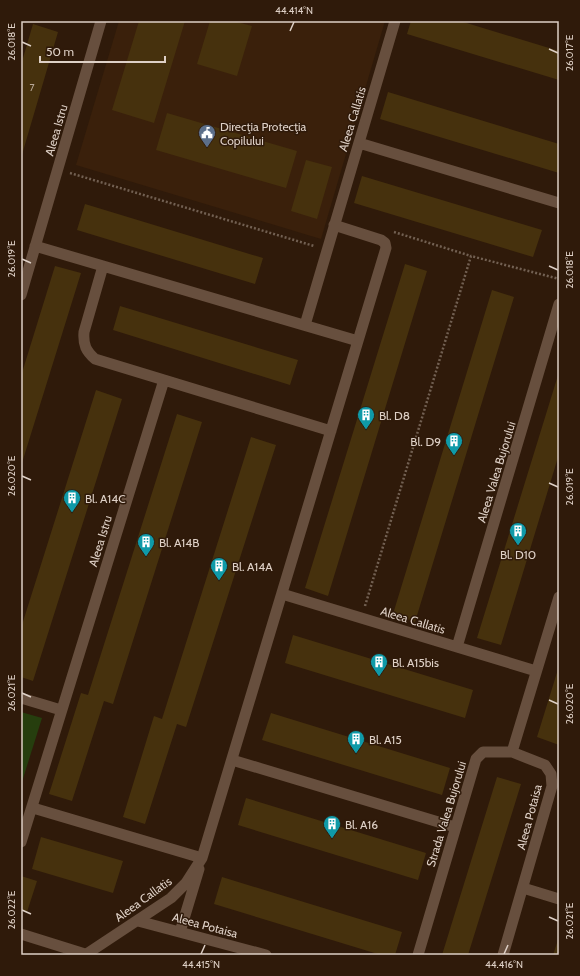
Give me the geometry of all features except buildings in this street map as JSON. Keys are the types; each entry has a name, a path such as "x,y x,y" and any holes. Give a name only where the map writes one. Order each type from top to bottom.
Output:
{"street":[{"name":"Aleea Istru","path":"21,295 100,21"},
{"name":"Aleea Callatis","path":"305,325 395,21"},
{"path":"359,143 559,203"},
{"name":"Aleea Callatis","path":"85,954 138,921 171,898 186,883 202,858 386,248 385,243 381,240 334,225"},
{"path":"36,246 358,341"},
{"path":"103,266 84,332 84,342 88,353 95,359 331,430"},
{"name":"Aleea Valea Bujorului","path":"457,647 559,304"},
{"name":"Aleea Istru","path":"21,842 33,808 61,710 164,380"},
{"name":"Aleea Callatis","path":"282,594 536,671"},
{"path":"512,752 559,597"},
{"path":"21,698 61,710"},
{"name":"Strada Valea Bujorului","path":"418,955 476,759 483,752 512,752"},
{"name":"Aleea Potaisa","path":"503,955 552,786 550,774 545,765 512,752"},
{"path":"232,760 455,827"},
{"path":"33,808 202,858 180,932"},
{"path":"523,888 559,899"},
{"name":"Aleea Potaisa","path":"138,921 266,955"},
{"path":"21,934 85,954"}],"path":[{"path":"58,169 327,250"},
{"path":"389,231 471,256 559,279"},
{"path":"362,618 471,256"}],"shaded area":[{"path":"119,21 385,21 321,239 76,165"}],"green space":[{"path":"21,712 42,718 21,785"}],"place":[{"name":"Direcţia Protecţia Copilului","path":"207,148"},
{"name":"Bl. D8","path":"366,430"},
{"name":"Bl. D9","path":"454,456"},
{"name":"Bl. A14C","path":"72,513"},
{"name":"Bl. D10","path":"518,546"},
{"name":"Bl. A14B","path":"146,557"},
{"name":"Bl. A14A","path":"219,581"},
{"name":"Bl. A15bis","path":"379,677"},
{"name":"Bl. A15","path":"356,754"},
{"name":"Bl. A16","path":"332,839"}]}
